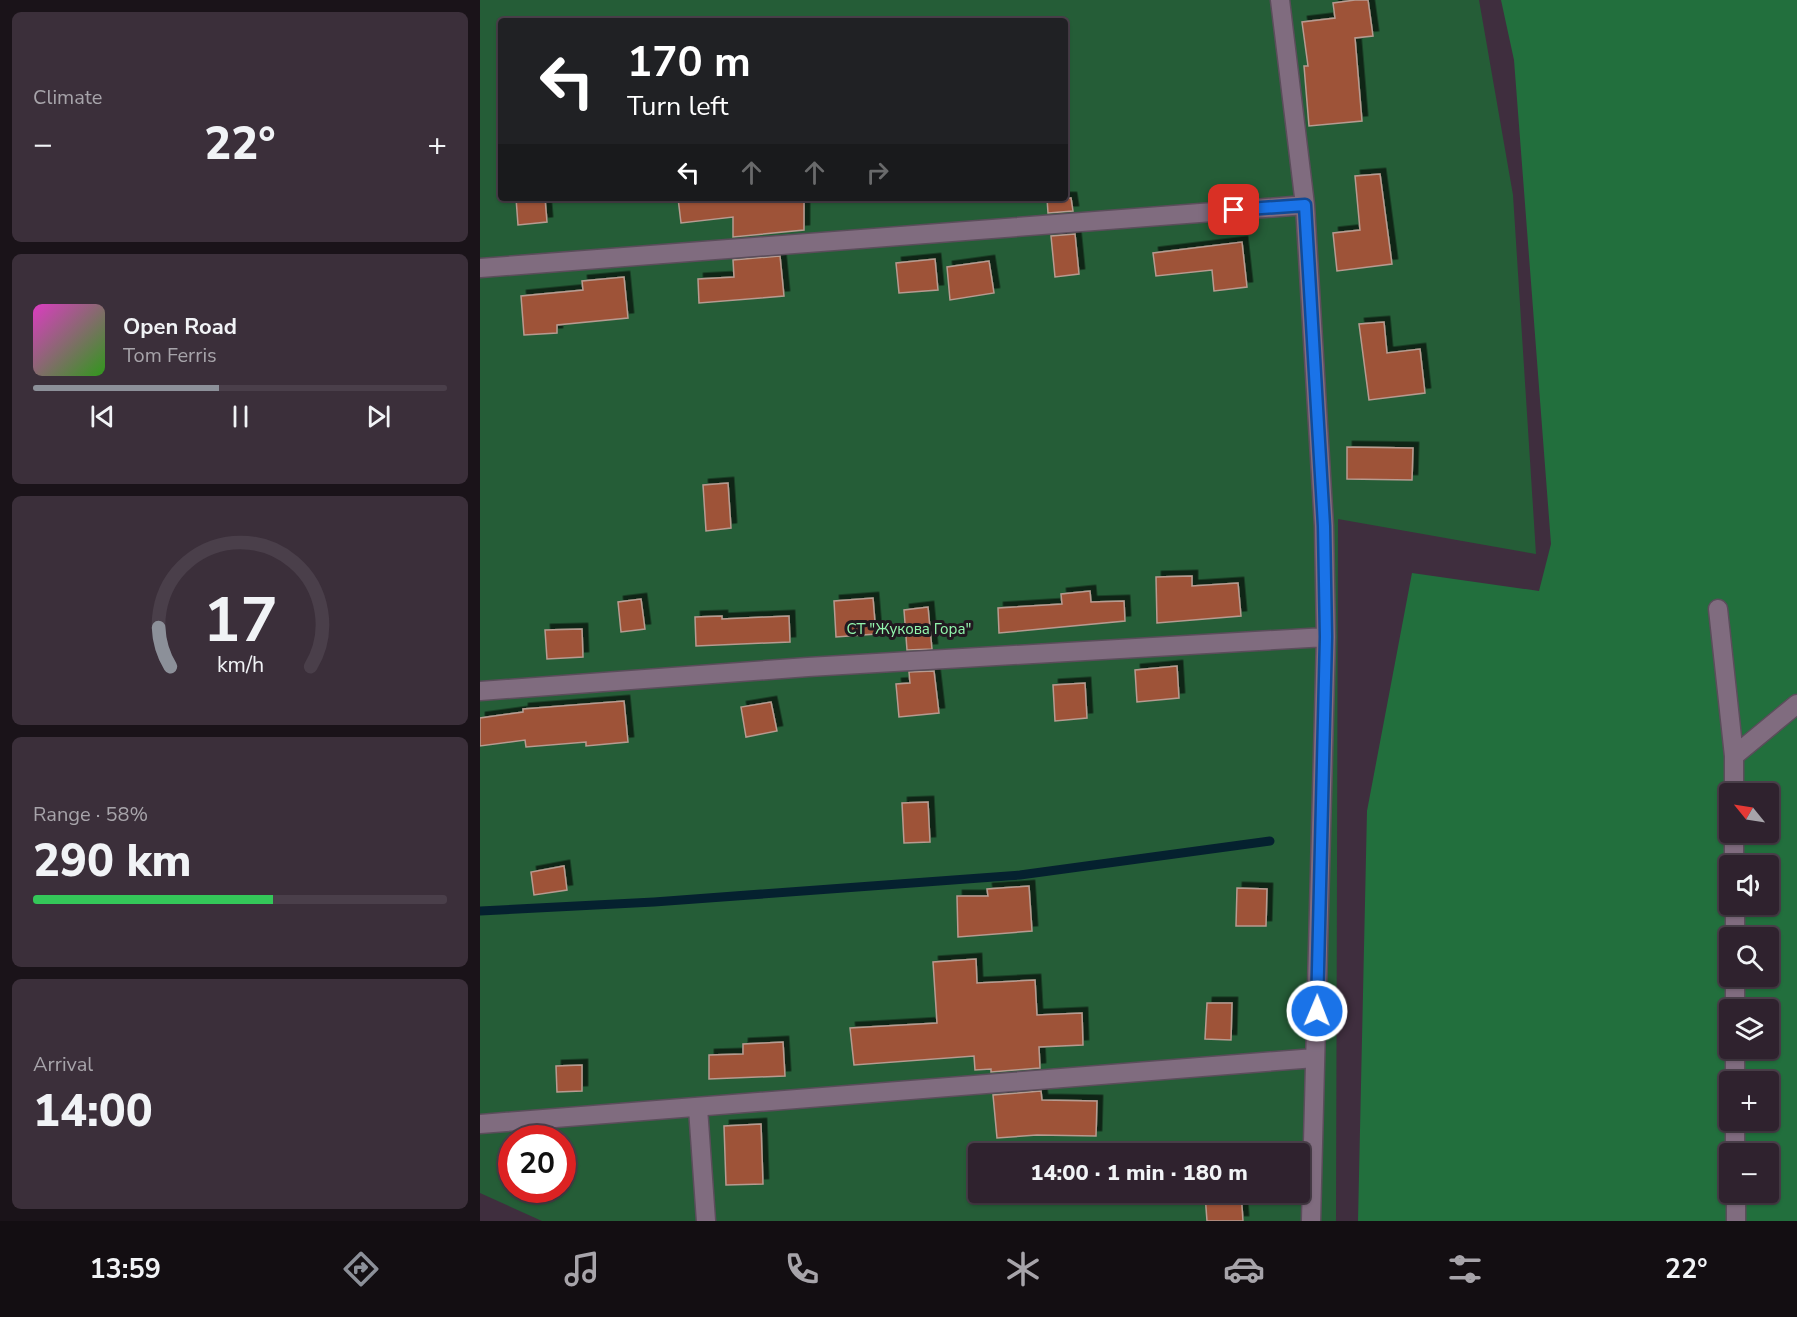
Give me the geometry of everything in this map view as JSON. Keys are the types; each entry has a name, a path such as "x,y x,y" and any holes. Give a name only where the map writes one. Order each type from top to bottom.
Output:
{"street":[{"path":"1280,0 1305,205 1324,526 1326,637 1311,1221"},
{"path":"480,268 1305,205"},
{"path":"1718,609 1734,756 1734,783"},
{"path":"480,691 820,666 1326,637"},
{"path":"1734,756 1797,704"},
{"path":"480,1124 698,1108 1006,1080 1315,1058"},
{"path":"698,1108 706,1221"},
{"path":"1736,1203 1736,1221"}],"green space":[{"name":"СТ \"Жукова Гора\"","path":"480,0 1479,0 1513,195 1536,554 1338,519 1336,1221 542,1221 502,1203 576,1203 576,1125 498,1125 498,1201 480,1193"},
{"path":"1501,0 1797,0 1797,1221 1358,1221 1367,811 1412,573 1539,591 1551,544 1514,60"}],"building":[{"path":"1368,0 1373,36 1355,38 1362,121 1309,126 1304,66 1308,66 1302,22 1335,18 1333,3"},
{"path":"1380,174 1392,264 1337,271 1333,233 1360,230 1355,176"},
{"path":"1068,198 1071,198 1073,211 1048,213 1047,201 1068,201"},
{"path":"516,201 545,201 547,222 518,225"},
{"path":"678,201 804,201 804,230 733,237 733,217 681,223"},
{"path":"1075,234 1079,274 1055,277 1051,236"},
{"path":"1242,242 1247,287 1214,291 1212,270 1156,276 1153,253"},
{"path":"780,256 784,296 699,303 698,279 734,277 733,260"},
{"path":"935,259 938,290 899,293 896,263"},
{"path":"989,261 994,293 950,300 947,267"},
{"path":"624,277 628,318 557,325 557,333 524,335 521,296 583,290 582,281"},
{"path":"1384,322 1387,353 1420,349 1425,393 1369,400 1359,324"},
{"path":"1347,447 1413,448 1412,480 1347,479"},
{"path":"728,483 731,528 706,531 703,485"},
{"path":"1192,576 1192,586 1238,583 1241,616 1157,623 1156,577"},
{"path":"1090,591 1091,602 1124,601 1125,621 999,633 998,608 1062,604 1061,594"},
{"path":"873,598 876,634 836,637 834,601"},
{"path":"641,599 645,629 621,632 618,602"},
{"path":"928,607 932,649 907,650 904,610"},
{"path":"722,616 722,619 789,616 790,642 696,646 695,617"},
{"path":"582,629 583,657 547,659 545,630"},
{"path":"1177,666 1179,698 1137,702 1135,670"},
{"path":"934,671 939,713 899,717 896,684 910,683 909,672"},
{"path":"1085,683 1087,718 1055,721 1053,685"},
{"path":"624,701 628,742 586,746 586,742 526,747 525,740 480,746 480,718 523,712 523,709"},
{"path":"771,702 777,731 746,737 741,707"},
{"path":"928,802 930,842 904,843 902,803"},
{"path":"564,866 567,890 534,895 531,872"},
{"path":"1029,886 1032,931 958,937 957,896 988,896 987,889"},
{"path":"1237,888 1267,889 1266,926 1236,926"},
{"path":"976,959 977,983 1035,980 1037,1015 1082,1013 1083,1045 1039,1047 1040,1068 991,1072 991,1069 975,1070 974,1056 854,1065 850,1028 937,1023 933,962"},
{"path":"1207,1003 1232,1003 1231,1040 1205,1039"},
{"path":"783,1042 785,1076 709,1079 709,1055 743,1054 743,1044"},
{"path":"582,1065 582,1091 557,1092 556,1066"},
{"path":"1041,1091 1042,1100 1097,1101 1096,1136 1037,1135 997,1138 993,1095"},
{"path":"761,1124 763,1184 726,1185 724,1126"},
{"path":"1206,1203 1242,1203 1243,1221 1207,1221"}],"waterway":[{"path":"480,911 654,902 1020,875 1270,841"}],"route":[{"path":"1234,210 1305,205 1324,526 1326,637 1317,1011"}]}
